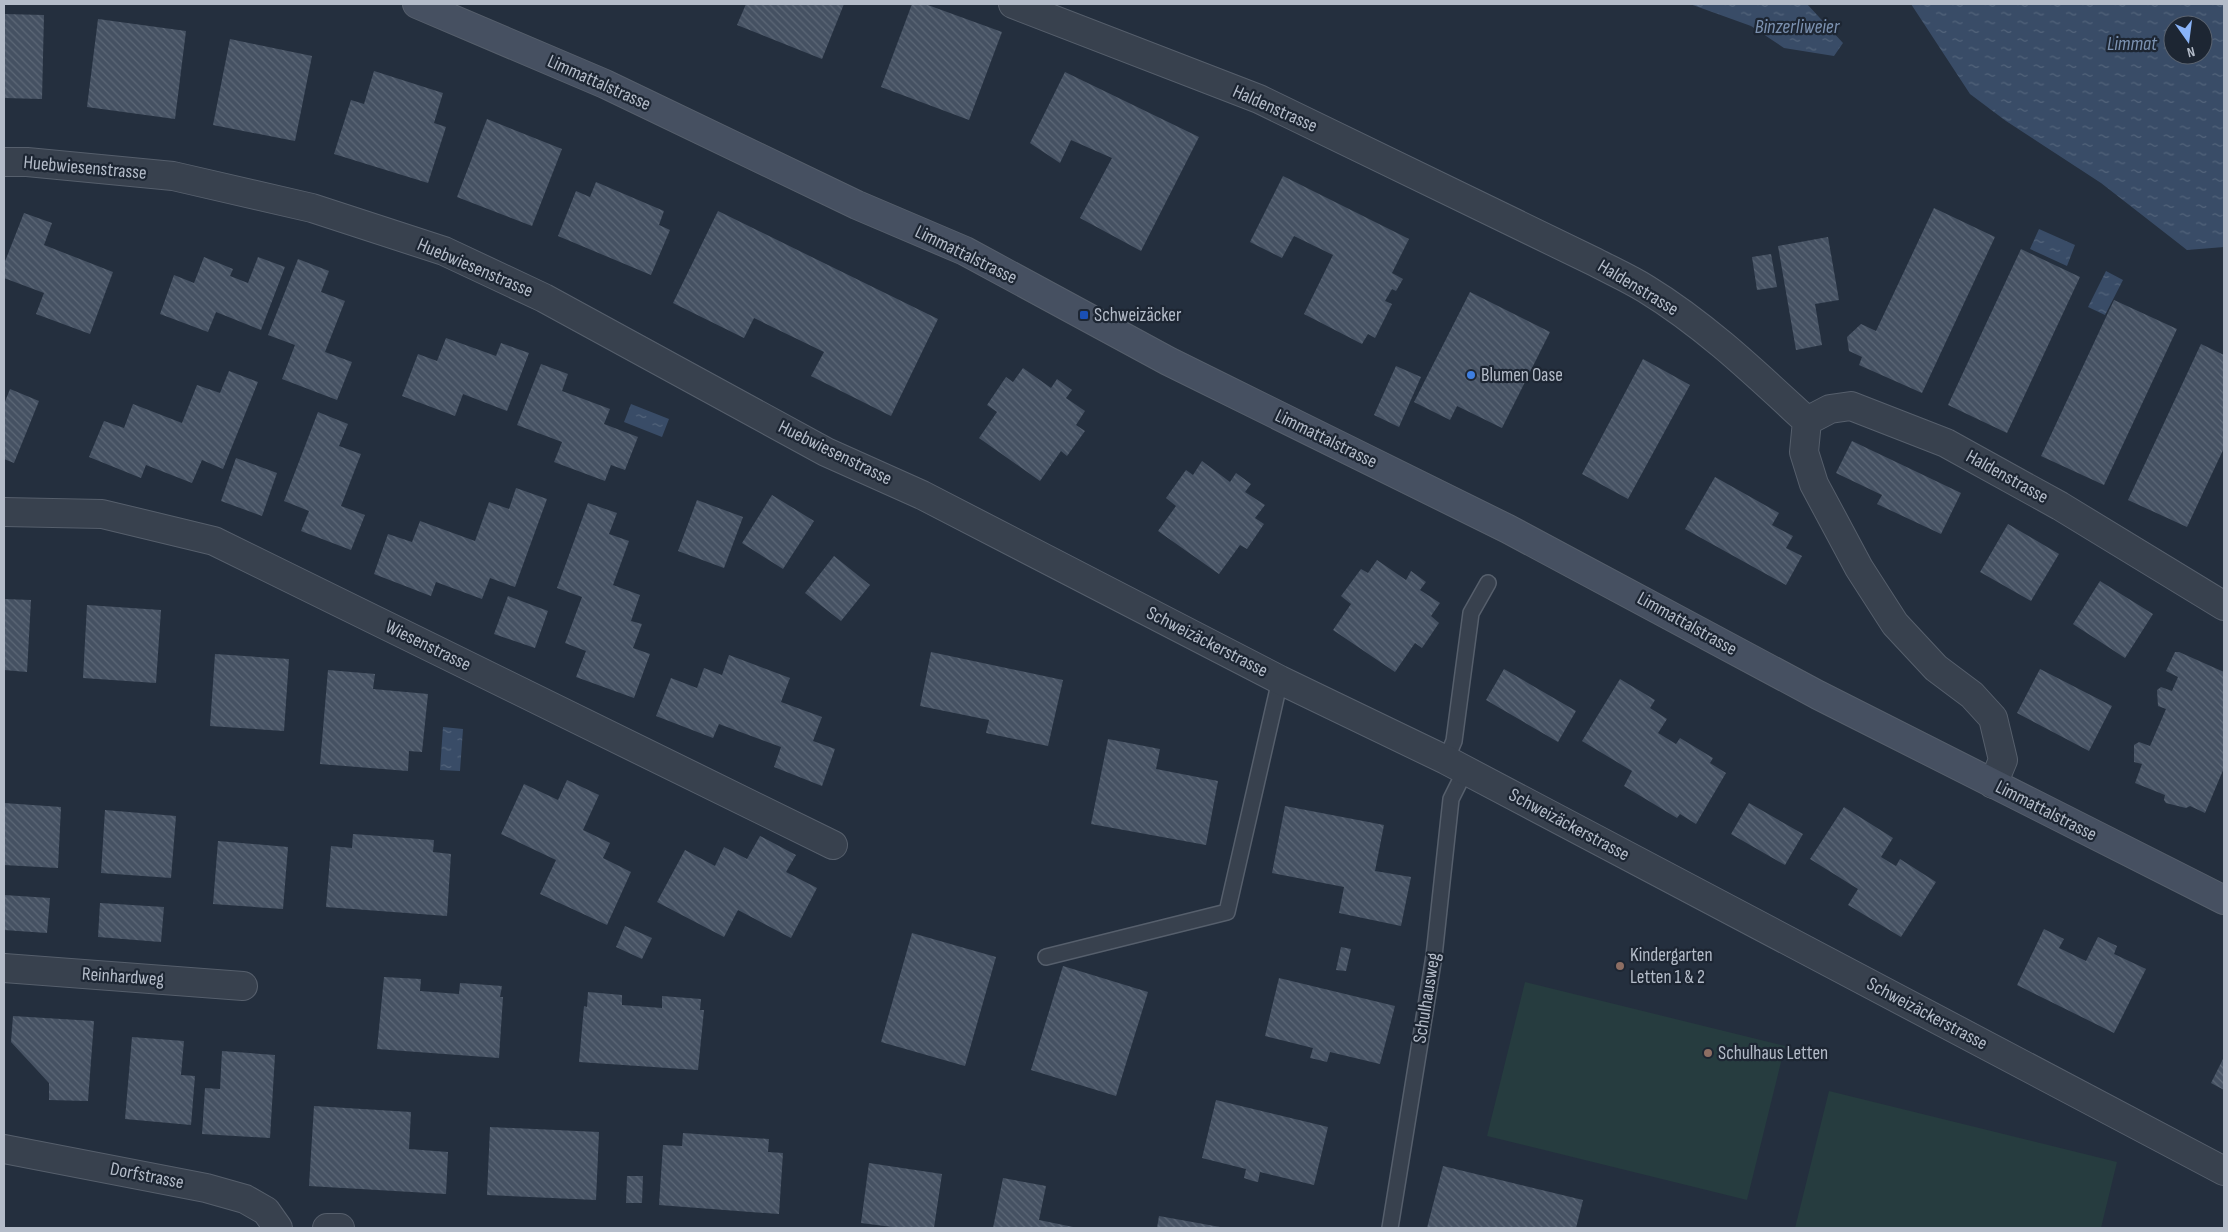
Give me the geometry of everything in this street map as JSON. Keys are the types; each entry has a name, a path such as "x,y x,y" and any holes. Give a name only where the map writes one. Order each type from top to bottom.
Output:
{"main road":[{"name":"Limmattalstrasse","path":"417,4 604,84 857,205 965,251 1168,361 1516,533 1818,695 2224,900"}],"street":[{"name":"Haldenstrasse","path":"1013,4 1259,99 1595,262 1646,289 1697,326 1743,363 1807,421 1830,409 1851,406 1946,443 2060,506 2224,606"},
{"name":"Huebwiesenstrasse","path":"4,162 27,162 173,176 312,208 444,251 544,298 826,452 909,489"},
{"path":"1807,421 1804,452 1814,484 1859,568 1895,624 1936,668 1972,694 1992,718 2003,760 1993,784"},
{"name":"Schweizäckerstrasse","path":"909,489 1280,680 1456,766 2224,1171"},
{"name":"Wiesenstrasse","path":"4,512 102,514 214,541 833,845"},
{"name":"Reinhardweg","path":"4,968 243,986"},
{"name":"Dorfstrasse","path":"4,1148 206,1188 245,1199 266,1211 278,1228"},
{"path":"327,1228 340,1228"}],"lane":[{"name":"Schulhausweg","path":"1390,1228 1434,956 1456,766 1454,741 1471,613 1488,583"},
{"path":"1046,957 1227,912 1280,680"}],"green space":[{"path":"1525,982 1785,1046 1747,1200 1487,1136"},
{"path":"1829,1091 2117,1162 2101,1228 1795,1228"}],"water":[{"name":"Binzerliweier","path":"1690,4 1807,4 1843,43 1834,56 1784,48 1751,26"},
{"name":"Limmat","path":"1911,4 2224,4 2224,247 2187,250 2101,183 2006,121 1970,94"},
{"path":"2039,229 2075,245 2067,266 2030,249"},
{"path":"2106,271 2123,280 2105,315 2088,307"},
{"path":"631,404 669,419 662,437 624,422"},
{"path":"443,727 463,729 460,771 440,770"}],"building":[{"path":"746,4 844,4 822,59 737,25"},
{"path":"912,4 925,4 1002,32 969,120 881,87"},
{"path":"4,14 44,15 42,99 4,98"},
{"path":"98,19 186,31 175,119 87,107"},
{"path":"230,39 312,56 295,141 213,125"},
{"path":"374,71 443,93 434,123 446,127 428,183 334,154 351,100 364,104"},
{"path":"1065,72 1199,137 1141,251 1080,218 1112,158 1071,140 1060,163 1030,143"},
{"path":"487,119 562,149 532,226 457,197"},
{"path":"1283,176 1409,239 1392,273 1403,279 1396,291 1392,289 1385,301 1392,304 1375,338 1368,334 1362,344 1304,314 1333,255 1294,236 1282,258 1250,242"},
{"path":"596,182 664,211 659,225 670,230 651,275 558,236 576,191 590,197"},
{"path":"1934,208 1995,237 1922,393 1859,365 1862,357 1849,351 1847,337 1861,324 1876,331"},
{"path":"718,211 938,319 891,416 811,376 824,352 754,318 744,338 673,303"},
{"path":"24,213 52,223 44,245 113,272 90,334 36,314 44,293 4,278 4,264"},
{"path":"1828,237 1839,300 1815,304 1822,345 1796,350 1778,246"},
{"path":"2021,249 2080,277 2007,433 1948,405"},
{"path":"1771,254 1777,287 1757,290 1752,257"},
{"path":"204,257 233,269 230,276 248,283 258,257 285,267 261,330 216,312 208,332 160,314 174,275 194,283"},
{"path":"298,259 329,271 321,292 345,301 325,352 352,362 337,400 282,379 295,345 268,335"},
{"path":"1470,292 1550,332 1502,428 1457,406 1450,420 1414,402"},
{"path":"2114,300 2177,329 2104,485 2041,456"},
{"path":"446,338 496,356 501,343 529,353 507,411 463,394 455,416 402,396 418,354 437,361"},
{"path":"2201,344 2224,355 2224,448 2187,527 2128,500"},
{"path":"1643,359 1690,385 1628,499 1582,474"},
{"path":"541,364 568,374 562,391 610,409 604,424 638,437 625,470 611,465 605,481 554,462 562,442 517,425"},
{"path":"1396,366 1421,377 1399,427 1374,415"},
{"path":"1023,368 1051,388 1057,379 1072,390 1066,398 1085,411 1076,425 1085,431 1067,456 1061,451 1040,481 979,438 997,412 987,405 1006,377 1013,382"},
{"path":"229,371 258,382 223,469 202,460 192,483 146,465 141,478 89,457 104,421 124,428 133,404 182,423 197,385 220,393"},
{"path":"10,389 39,401 14,463 4,459 4,404"},
{"path":"318,412 348,424 339,446 361,454 341,506 365,515 351,550 301,531 309,511 284,501"},
{"path":"1852,441 1961,493 1941,534 1877,504 1882,495 1836,473"},
{"path":"236,458 277,473 262,516 221,501"},
{"path":"1202,461 1230,482 1236,473 1251,484 1245,492 1265,505 1255,518 1264,524 1247,549 1240,545 1219,574 1158,531 1176,506 1166,498 1186,470 1193,475"},
{"path":"1715,477 1779,513 1772,525 1793,536 1786,548 1802,556 1786,585 1685,529"},
{"path":"516,488 547,499 515,587 490,578 482,599 436,582 431,596 374,574 388,534 412,542 420,521 475,541 489,502 509,509"},
{"path":"772,495 814,521 783,569 742,543"},
{"path":"697,500 743,517 724,568 678,551"},
{"path":"588,503 617,513 609,534 629,541 613,585 640,595 631,621 642,624 633,648 650,654 634,698 576,677 586,651 565,643 582,597 557,588"},
{"path":"2008,524 2059,554 2031,601 1980,572"},
{"path":"834,556 870,585 841,621 805,593"},
{"path":"1377,560 1406,580 1411,571 1426,582 1420,590 1440,603 1431,616 1439,623 1422,648 1415,643 1395,672 1333,630 1351,604 1341,596 1361,569 1368,573"},
{"path":"2100,581 2153,614 2125,658 2073,624"},
{"path":"508,596 548,611 535,648 494,634"},
{"path":"4,599 31,600 27,672 4,670"},
{"path":"87,605 161,610 156,683 83,678"},
{"path":"931,652 1063,680 1048,746 986,733 989,720 920,706"},
{"path":"2175,652 2179,652 2224,672 2224,768 2205,813 2190,806 2186,808 2166,803 2164,800 2165,795 2135,783 2142,764 2134,762 2134,745 2139,742 2150,746 2166,709 2158,706 2157,690 2161,687 2172,691 2178,677 2166,671"},
{"path":"215,654 289,659 284,731 210,726"},
{"path":"729,655 790,678 781,702 822,717 813,741 835,749 822,786 774,767 781,747 719,724 713,738 656,716 671,678 697,688 704,668 722,675"},
{"path":"1504,669 1576,711 1558,742 1486,700"},
{"path":"2040,669 2112,706 2089,751 2017,713"},
{"path":"328,670 375,674 373,689 428,694 422,752 409,751 408,771 320,764"},
{"path":"1620,679 1655,700 1650,708 1667,719 1658,733 1676,744 1680,738 1713,758 1710,763 1726,773 1696,824 1680,814 1677,818 1624,786 1632,771 1582,741"},
{"path":"1108,739 1160,749 1156,769 1218,781 1206,845 1091,824"},
{"path":"567,780 599,795 583,830 610,843 603,858 631,872 607,925 540,894 556,860 501,834 524,784 558,800"},
{"path":"4,803 61,807 58,868 4,865"},
{"path":"1749,803 1803,834 1785,865 1731,834"},
{"path":"1285,806 1384,825 1375,871 1411,877 1401,926 1339,913 1344,887 1272,873"},
{"path":"1844,807 1893,838 1881,857 1896,866 1900,859 1936,882 1901,937 1848,905 1858,889 1810,859"},
{"path":"105,810 176,816 171,878 101,873"},
{"path":"353,834 434,840 433,852 451,854 447,916 326,907 331,846 352,848"},
{"path":"760,836 796,855 786,872 817,888 791,938 738,910 724,937 657,902 685,850 715,866 724,847 747,859"},
{"path":"218,841 288,847 283,909 213,904"},
{"path":"4,895 50,898 47,933 4,930"},
{"path":"100,903 164,907 161,942 98,937"},
{"path":"625,926 652,938 642,959 616,947"},
{"path":"2044,929 2064,939 2059,948 2086,961 2098,937 2117,946 2114,954 2146,969 2114,1033 2017,985"},
{"path":"912,933 996,957 965,1066 881,1042"},
{"path":"1341,947 1351,949 1346,971 1336,970"},
{"path":"1063,966 1148,992 1116,1096 1031,1070"},
{"path":"384,977 421,979 420,991 459,994 460,983 502,986 500,997 503,997 499,1058 377,1049"},
{"path":"1279,978 1395,1006 1380,1064 1330,1052 1327,1062 1310,1058 1313,1048 1265,1036"},
{"path":"588,992 622,995 622,1005 662,1008 662,996 701,999 700,1010 704,1010 698,1070 579,1062 584,1006 587,1007"},
{"path":"13,1016 94,1021 88,1101 49,1100 49,1083 11,1042"},
{"path":"132,1037 184,1041 181,1075 195,1076 191,1125 125,1119"},
{"path":"222,1051 275,1055 270,1138 202,1134 205,1088 220,1089"},
{"path":"2224,1057 2224,1090 2211,1083"},
{"path":"1216,1100 1328,1127 1314,1185 1260,1172 1258,1182 1253,1181 1244,1178 1246,1169 1202,1158"},
{"path":"314,1106 411,1112 409,1149 448,1152 446,1194 309,1186"},
{"path":"490,1127 599,1132 596,1200 487,1195"},
{"path":"683,1133 769,1139 768,1152 783,1153 779,1214 659,1205 663,1145 682,1146"},
{"path":"869,1163 942,1174 934,1228 900,1228 861,1223"},
{"path":"1443,1166 1583,1200 1576,1228 1427,1228"},
{"path":"627,1176 643,1176 642,1203 626,1203"},
{"path":"1003,1178 1046,1186 1039,1220 1078,1228 993,1228"},
{"path":"1159,1216 1220,1227 1220,1228 1157,1228"}],"place":[{"name":"Schweizäcker","path":"1084,315"},
{"name":"Blumen Oase","path":"1471,375"},
{"name":"Kindergarten Letten 1 & 2","path":"1620,966"},
{"name":"Schulhaus Letten","path":"1708,1053"}]}
